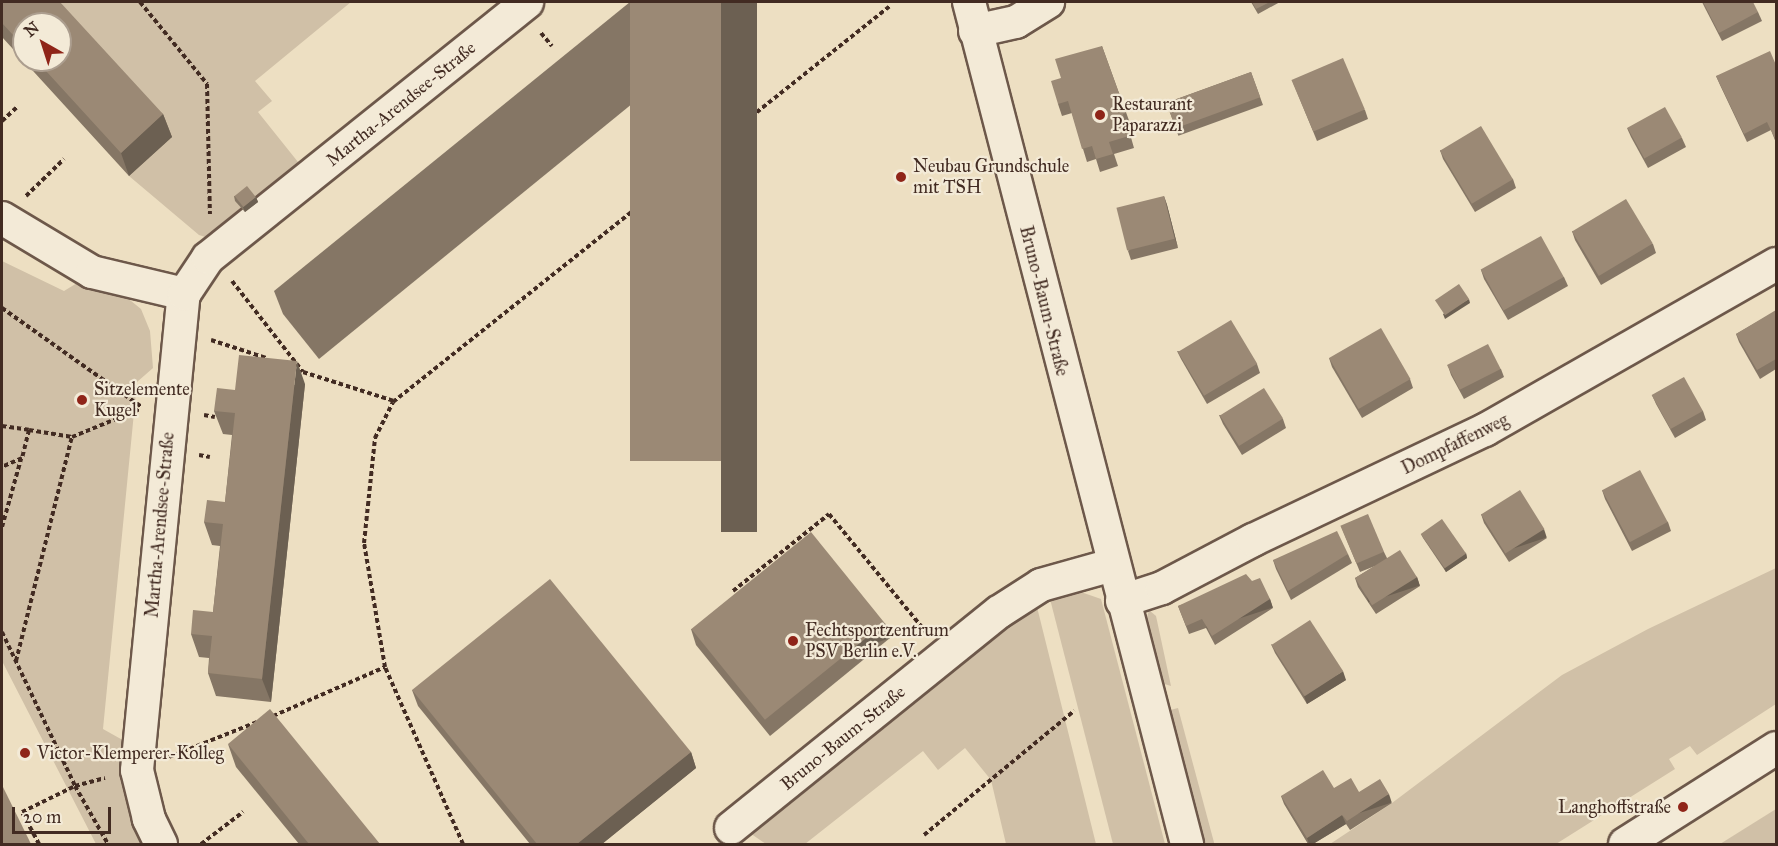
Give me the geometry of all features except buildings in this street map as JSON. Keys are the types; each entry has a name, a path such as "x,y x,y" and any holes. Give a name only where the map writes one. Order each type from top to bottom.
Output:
{"street":[{"name":"Martha-Arendsee-Straße","path":"161,844 149,819 137,770 184,294 208,258 527,2"},
{"path":"972,16 1016,22 1048,2"},
{"name":"Bruno-Baum-Straße","path":"972,16 1112,565 1186,844"},
{"path":"2,219 92,272 184,294"},
{"name":"Dompfaffenweg","path":"1122,601 1162,588 1252,540 1495,425 1776,264"},
{"name":"Bruno-Baum-Straße","path":"731,828 1033,588 1112,565"},
{"path":"1625,844 1776,748"}],"path":[{"path":"140,2 207,84 208,258 230,278 300,368"},
{"path":"463,844 385,667 364,543 375,438 394,401 890,6"},
{"path":"2,121 17,107"},
{"path":"2,219 64,159"},
{"path":"2,308 142,408 72,437 2,426"},
{"path":"180,326 224,346 278,362"},
{"path":"289,365 394,401"},
{"path":"2,527 29,430"},
{"path":"16,662 72,437"},
{"path":"2,467 22,458"},
{"path":"733,591 829,514 946,655"},
{"path":"2,632 75,786 108,844"},
{"path":"39,844 22,812 75,786 137,770 385,667"},
{"path":"924,835 1074,711"},
{"path":"201,844 243,812"}],"shaded area":[{"path":"48,2 351,2 255,81 272,101 258,112 306,172 221,242 199,235 129,176 171,138 72,29 72,12 57,12"},
{"path":"2,261 64,291 82,280 120,292 141,309 150,331 153,368 137,382 103,729 128,743 145,844 96,844 2,661"},
{"path":"1776,568 1776,704 1697,755 1690,746 1669,759 1675,769 1556,844 1330,844 1392,803 1562,675 1648,629"},
{"path":"1078,591 1101,599 1165,844 1113,844 1050,599"},
{"path":"1035,599 1096,844 1006,844 991,780 965,748 938,770 923,751 805,844 766,844 747,831"},
{"path":"1149,610 1156,616 1171,686 1158,682 1144,628"},
{"path":"1178,708 1214,844 1201,844 1165,711"},
{"path":"1776,809 1776,844 1720,844"}],"place":[{"name":"Restaurant Paparazzi","path":"1100,115"},
{"name":"Neubau Grundschule mit TSH","path":"901,177"},
{"name":"Sitzelemente Kugel","path":"82,400"},
{"name":"Fechtsportzentrum PSV Berlin e.V.","path":"793,641"},
{"name":"Victor-Klemperer-Kolleg","path":"25,753"},
{"name":"Langhoffstraße","path":"1683,807"}]}
